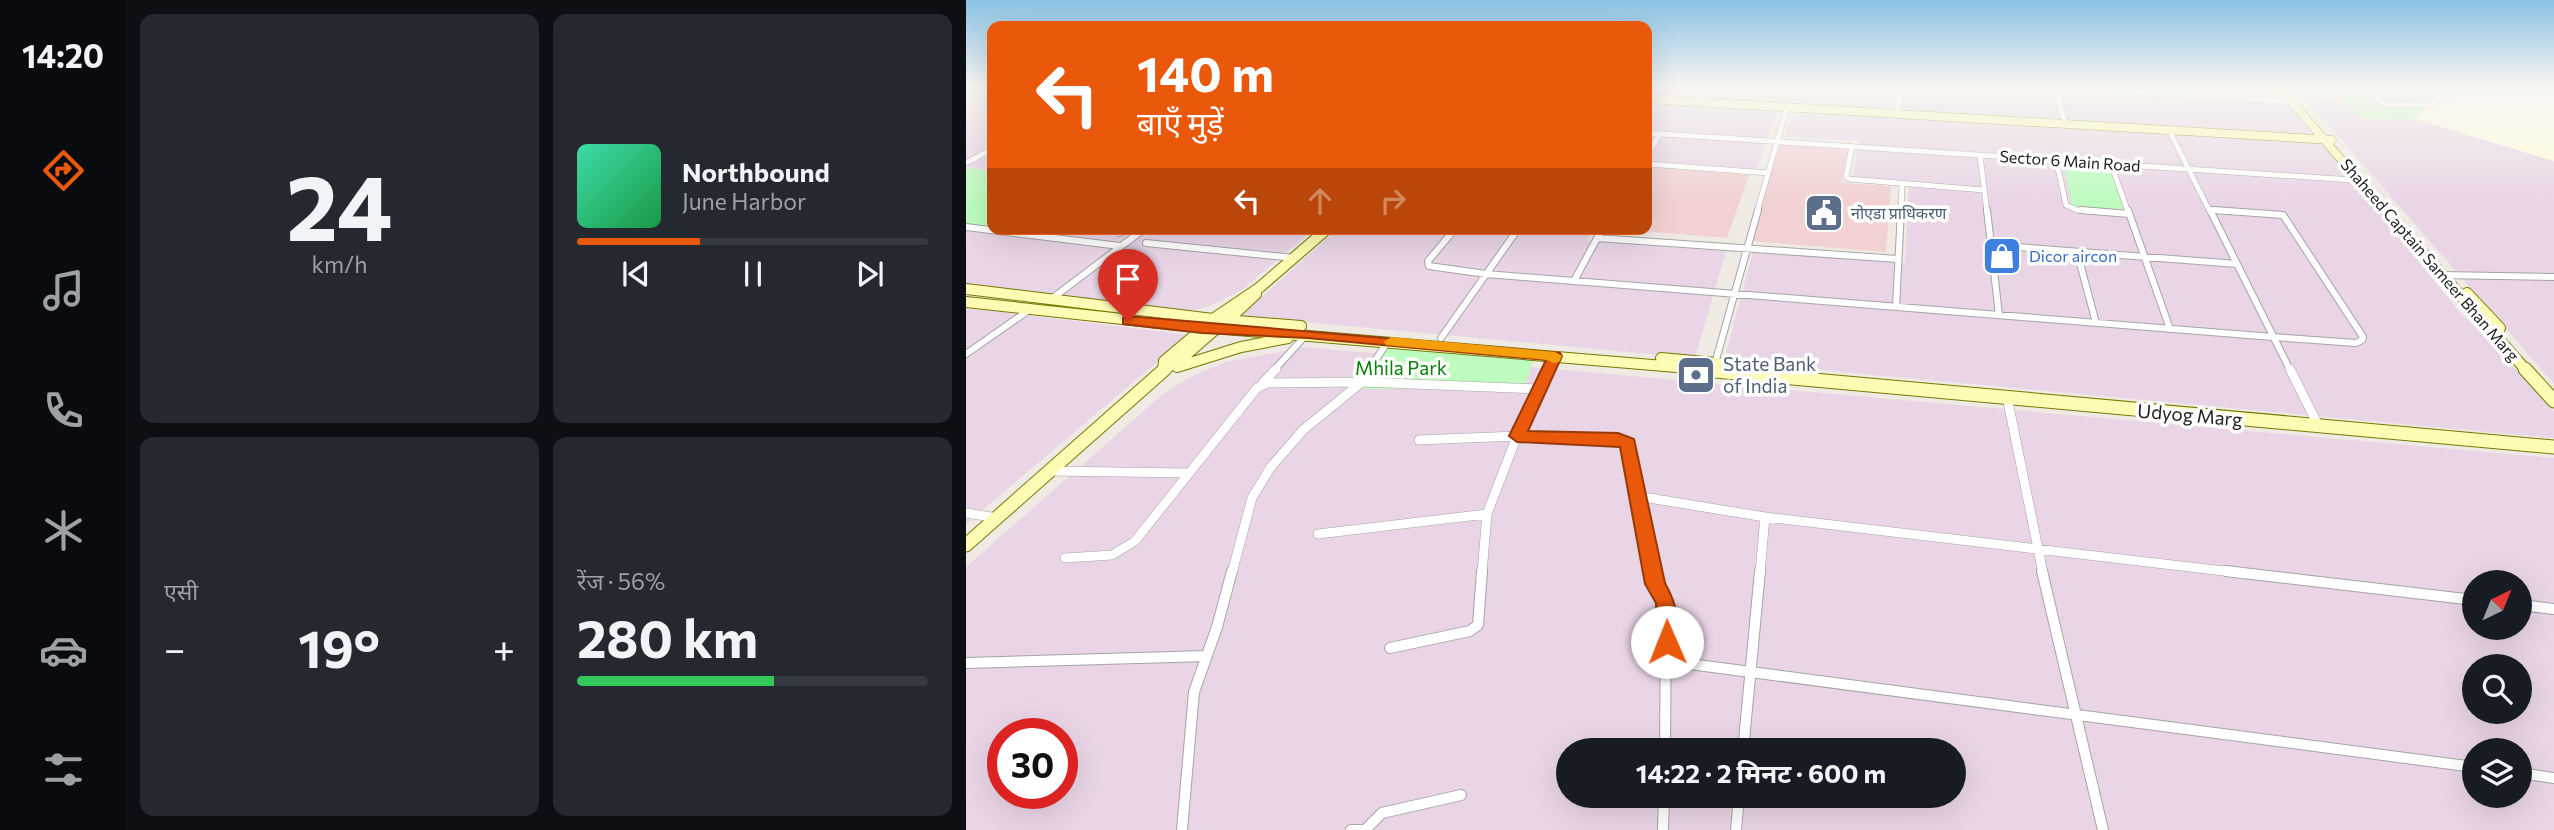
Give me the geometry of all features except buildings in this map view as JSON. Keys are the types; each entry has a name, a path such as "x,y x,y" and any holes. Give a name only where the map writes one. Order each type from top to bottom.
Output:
{"street":[{"path":"1714,367 1781,126"},
{"path":"2095,126 2329,140"},
{"name":"Shaheed Captain Sameer Bhan Marg","path":"2317,126 2554,401"},
{"path":"2169,130 2319,427"},
{"name":"Sector 6 Main Road","path":"1652,133 2364,181"},
{"path":"1652,147 1660,134"},
{"path":"1852,146 1847,178 1984,190"},
{"path":"966,163 987,152"},
{"path":"1980,155 1999,315"},
{"path":"2056,159 2066,205 2077,210 2129,214"},
{"path":"1652,164 1768,173"},
{"path":"2111,164 2170,328"},
{"path":"1896,307 1902,184"},
{"path":"1450,235 1427,264 1432,267 1486,274 2273,337 2356,343 2363,337 2283,215 2209,210"},
{"path":"966,227 987,230"},
{"path":"1031,235 1120,246"},
{"path":"1050,300 1136,235"},
{"path":"1184,316 1213,311 1259,288 1321,235"},
{"path":"1441,338 1514,235"},
{"path":"1574,281 1599,235"},
{"path":"1597,238 1898,259"},
{"path":"1146,243 1294,258"},
{"path":"1991,245 2236,264"},
{"path":"2077,252 2096,323"},
{"name":"Shaheed Captain Sameer Bhan Marg","path":"2445,275 2554,388"},
{"path":"2445,275 2554,277"},
{"path":"1228,320 1255,298 1259,288"},
{"name":"Udyog Marg","path":"966,289 1184,316 1214,324 1307,334 1555,356 1817,374 1826,379 2007,397 2554,447"},
{"path":"966,545 1163,370 1178,362 1244,296"},
{"name":"Udyog Marg","path":"966,302 1202,329 1228,320 1441,338 1714,367"},
{"path":"966,354 1029,310"},
{"path":"1163,370 1164,361 1202,329"},
{"path":"1163,370 1241,347 1307,334"},
{"path":"1065,558 1112,555 1126,548 1261,385 1307,334"},
{"path":"1182,830 1194,692 1256,491 1270,468 1303,430 1362,382 1388,341"},
{"path":"1390,648 1476,628 1487,513 1517,436 1555,356"},
{"path":"1261,385 1273,381 1362,382 1539,389"},
{"path":"2007,397 2037,549 2103,830"},
{"path":"1419,440 1517,436 1623,440 1630,447 1655,584 1666,603 1665,738"},
{"path":"1049,471 1189,473"},
{"path":"1637,496 1765,517 2462,599"},
{"path":"966,513 997,518"},
{"path":"1318,534 1487,513"},
{"path":"1744,738 1765,517"},
{"path":"2532,606 2554,609"},
{"path":"966,663 1207,656"},
{"path":"1667,661 2462,765"},
{"path":"2532,775 2554,778"},
{"path":"1351,830 1363,830 1382,813 1461,795"},
{"path":"1663,830 1664,808"},
{"path":"1736,830 1738,808"}],"shaded area":[{"path":"966,126 987,126 987,235 1307,235 1243,289 1210,306 1188,312 966,286"},
{"path":"1652,126 1771,126 1756,169 1652,161"},
{"path":"1789,126 2038,126 2323,143 2461,314 2480,330 2554,412 2554,438 1724,361 1753,252 1905,263 1909,182 1853,178 1859,141 1785,137"},
{"path":"2154,126 2305,126 2312,135"},
{"path":"2330,126 2436,126 2554,161 2554,384"},
{"path":"2438,126 2554,126 2554,161"},
{"name":"नोएडा प्राधिकरण","path":"1780,145 1847,150 1841,183 1891,186 1886,252 1750,241"},
{"path":"1652,167 1749,175 1727,238 1652,232"},
{"path":"1331,235 1590,235 1587,241 1726,251 1695,358 1240,316"},
{"path":"966,308 1189,335 966,524"},
{"path":"1304,347 2554,458 2554,830 966,830 966,567 1162,395 1190,377 1226,362"}],"green space":[{"path":"2063,162 2109,166 2124,211 2073,208"},
{"path":"966,170 987,170 987,228 966,226"},
{"name":"Mhila Park","path":"1389,346 1533,361 1524,389 1363,389"}],"slow traffic":[{"path":"1391,342 1555,356 1554,359"}],"place":[{"name":"नोएडा प्राधिकरण","path":"1824,213"},
{"name":"Dicor aircon","path":"2002,256"},
{"name":"State Bank of India","path":"1696,375"}],"route":[{"path":"1128,321 1555,356 1517,436 1618,439 1628,443 1655,584 1666,603 1667,642"}]}
